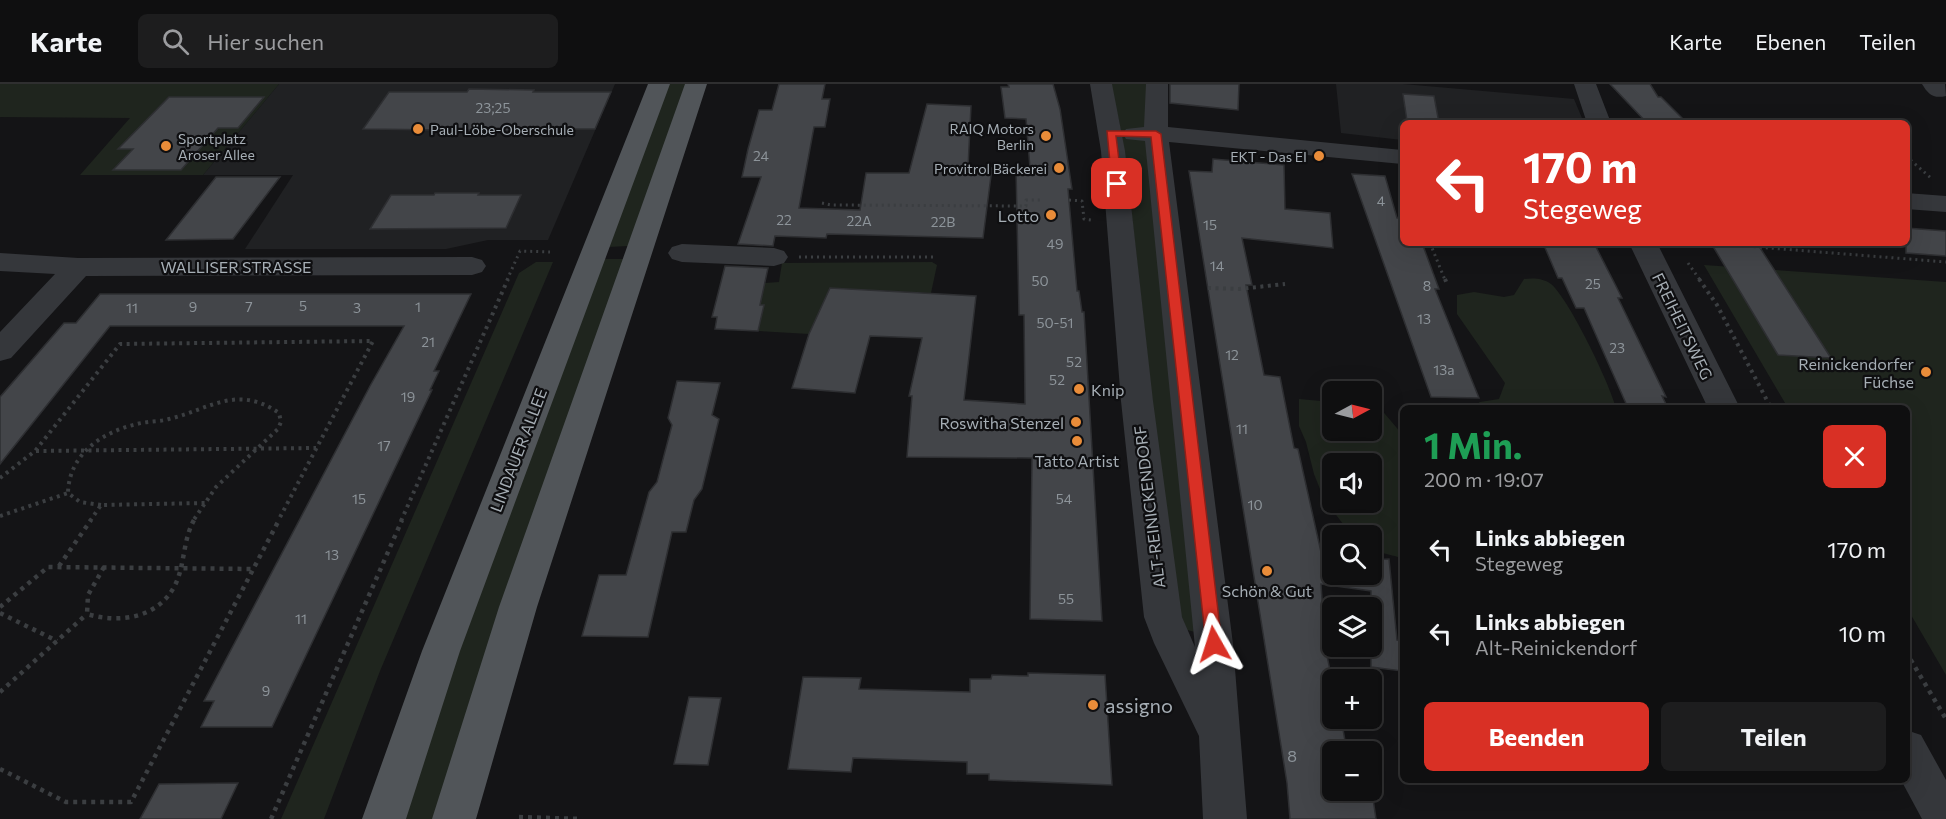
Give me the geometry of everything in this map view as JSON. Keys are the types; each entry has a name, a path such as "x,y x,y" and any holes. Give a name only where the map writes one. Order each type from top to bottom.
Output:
{"main road":[{"name":"LINDAUER ALLEE","path":"384,819 441,651 658,84"},
{"path":"454,819 521,596 696,84"}],"street":[{"name":"ALT-REINICKENDORF","path":"1101,84 1111,133 1137,401 1163,617 1173,643 1219,734"},
{"name":"ALT-REINICKENDORF","path":"1157,84 1156,134 1214,644 1225,819"},
{"path":"1585,84 1598,120"},
{"path":"1111,133 1188,135 1400,166"},
{"path":"1910,200 1942,194"},
{"name":"FREIHEITSWEG","path":"1644,246 1723,405"},
{"path":"682,253 774,256"},
{"name":"WALLISER STRASSE","path":"0,262 78,267 472,266"},
{"path":"0,351 78,267"},
{"path":"1125,269 1173,270"},
{"path":"1910,756 1945,819"}],"path":[{"path":"1910,160 1942,194"},
{"path":"822,203 831,205 1026,206 1026,200 1040,200"},
{"path":"1431,246 1447,284"},
{"path":"1744,246 1946,262"},
{"path":"271,819 520,251 550,252"},
{"path":"774,256 934,257"},
{"path":"1686,260 1717,305 1769,405"},
{"path":"1208,288 1239,289 1285,284"},
{"path":"0,478 35,451 120,344 373,342 131,802 66,802 0,769"},
{"path":"87,614 114,622 134,618 167,597 176,584 189,530 205,503 217,486 256,449 273,437 282,425 281,415 276,410 248,398 236,398 210,404 171,419 138,424 119,430 99,439 84,450 67,480 68,493 80,502 101,505 205,503"},
{"path":"35,451 317,448"},
{"path":"0,516 68,493"},
{"path":"58,567 101,505"},
{"path":"0,607 48,567 254,568"},
{"path":"87,614 84,603 89,589 104,567"},
{"path":"0,613 57,640"},
{"path":"0,692 87,614"},
{"path":"1910,659 1946,720"},
{"path":"519,817 582,819"}],"shaded area":[{"name":"Sportplatz Aroser Allee","path":"0,84 279,84 203,175 80,175 130,118 0,117"},
{"name":"Paul-Löbe-Oberschule","path":"279,84 615,84 548,240 488,240 446,249 245,249 293,175 203,175"},
{"path":"669,84 686,84 628,246 608,247"},
{"path":"1110,84 1148,84 1195,632 1187,630 1173,586 1126,163"},
{"path":"1336,84 1403,84 1574,99 1583,120 1400,120 1400,140 1341,133"},
{"path":"604,259 624,259 436,819 402,819 460,646"},
{"path":"536,262 553,262 380,671 324,819 281,819 519,273"},
{"path":"932,262 937,265 931,293 830,288 809,334 758,331 764,305 753,305 762,294 765,283 779,282 782,263"},
{"path":"1704,265 1946,282 1946,675 1910,613 1910,405 1786,405"},
{"path":"1524,279 1545,281 1551,284 1568,306 1588,343 1615,405 1475,405 1499,399 1505,383 1457,314 1457,295 1474,292 1504,297 1514,295"},
{"path":"1299,399 1322,401 1322,441 1382,441 1382,411 1400,432 1400,557 1382,553 1382,525 1344,525 1335,513 1382,513 1382,453 1322,453 1322,494 1306,442 1299,426"}],"building":[{"path":"779,84 825,84 822,99 830,99 825,127 814,127 799,208 860,210 866,173 909,173 927,104 971,106 968,168 992,168 983,238 827,234 826,238 775,236 773,246 738,244 761,177 742,177 748,149 759,110 772,110"},
{"path":"1008,84 1053,84 1060,109 1072,189 1068,189 1077,291 1079,291 1082,312 1084,312 1102,621 1030,619 1032,458 907,457 912,396 909,396 922,338 870,336 855,393 792,388 809,334 830,288 976,296 964,400 1025,404 1024,315 1019,315 1016,168 1030,168 1026,119 1005,118 1001,87 1009,87"},
{"path":"1170,84 1239,84 1238,110 1170,103"},
{"path":"1610,84 1650,84 1658,97 1661,97 1684,120 1644,120"},
{"path":"469,89 611,92 595,129 543,129 542,131 363,129 389,92 467,92"},
{"path":"1403,94 1434,96 1438,120 1407,120"},
{"path":"169,97 264,97 238,128 218,128 181,170 113,170 133,149 118,149"},
{"path":"1213,159 1284,165 1285,209 1330,213 1333,248 1242,238 1252,285 1246,285 1264,375 1280,377 1294,448 1298,449 1322,557 1322,657 1327,657 1330,669 1322,669 1322,729 1343,729 1345,741 1322,741 1322,801 1373,801 1376,819 1290,819 1287,783 1189,171 1212,172"},
{"path":"1352,174 1385,176 1397,218 1400,218 1400,246 1423,246 1439,289 1435,289 1479,398 1431,397"},
{"path":"216,177 280,177 233,239 166,240"},
{"path":"435,193 521,195 506,228 370,229 391,195 434,195"},
{"path":"1910,228 1946,231 1946,256 1906,253 1906,246 1910,246"},
{"path":"1544,246 1596,246 1622,298 1618,298 1666,397 1662,396 1666,405 1627,405 1584,308 1576,308 1562,278 1558,278"},
{"path":"1713,246 1759,246 1831,358 1778,355"},
{"path":"725,266 768,268 760,305 764,305 758,331 715,329 717,317 712,317"},
{"path":"100,294 471,294 434,371 439,371 430,390 432,390 272,727 201,727 214,701 204,701 404,326 110,326 0,464 0,397 64,323 76,323"},
{"path":"677,381 720,383 712,415 719,419 702,489 694,500 686,532 672,532 648,637 582,636 599,575 626,575 649,492 657,482 672,425 668,418"},
{"path":"1382,559 1389,559 1397,640 1400,641 1400,671 1371,667 1371,657 1382,657 1382,597 1371,597 1371,591 1328,585 1382,585"},
{"path":"1028,673 1105,675 1112,785 989,780 989,774 967,774 967,762 853,758 851,772 788,769 803,677 861,678 859,689 970,692 970,679 991,679 992,675 1028,676"},
{"path":"689,697 721,698 708,765 674,764"},
{"path":"238,783 221,819 140,819 159,784"}],"place":[{"name":"Paul-Löbe-Oberschule","path":"418,129"},
{"name":"RAIQ Motors Berlin","path":"1046,136"},
{"name":"Sportplatz Aroser Allee","path":"166,146"},
{"name":"EKT - Das EI","path":"1319,156"},
{"name":"Provitrol Bäckerei","path":"1059,168"},
{"name":"Lotto","path":"1051,215"},
{"name":"Reinickendorfer Füchse","path":"1926,372"},
{"name":"Knip","path":"1079,389"},
{"name":"Roswitha Stenzel","path":"1076,422"},
{"name":"Tatto Artist","path":"1077,441"},
{"name":"Schön & Gut","path":"1267,571"},
{"name":"assigno","path":"1093,705"}],"route":[{"path":"1117,184 1111,133 1156,134 1214,644"}]}
